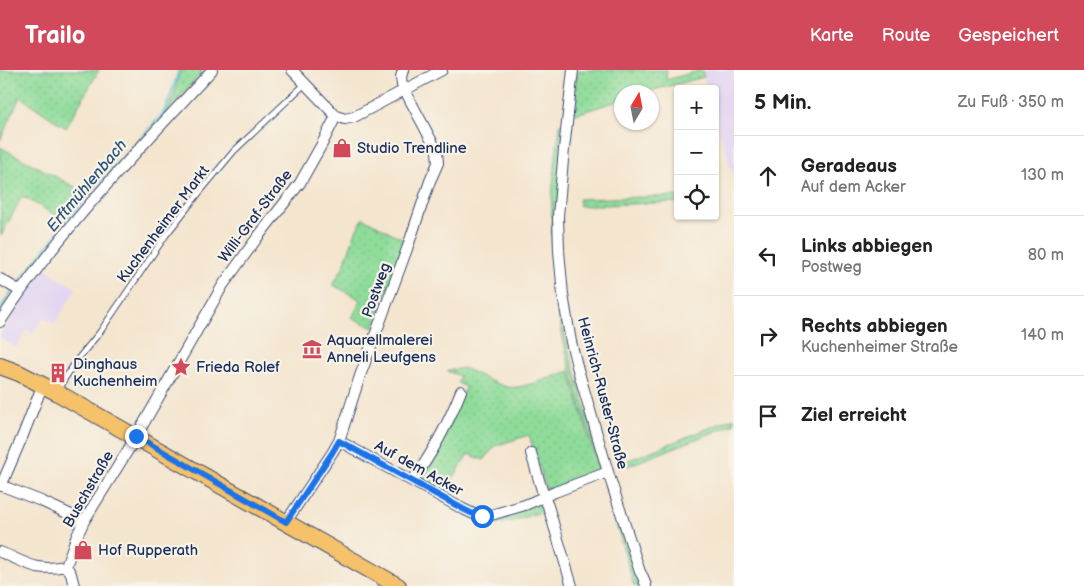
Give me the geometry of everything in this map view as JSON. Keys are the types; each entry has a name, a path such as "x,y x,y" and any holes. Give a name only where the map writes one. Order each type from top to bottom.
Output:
{"main road":[{"path":"0,366 20,373 50,388 398,586"}],"street":[{"path":"0,322 16,289 46,258 102,190 212,70"},
{"path":"292,70 336,116 345,119 354,117 442,70"},
{"path":"403,70 401,81 405,90"},
{"name":"Heinrich-Ruster-Straße","path":"573,70 564,149 558,231 560,274 565,310 571,342 608,472 646,586"},
{"name":"Postweg","path":"286,522 339,441 360,376 438,163 437,151 405,90"},
{"name":"Willi-Graf-Straße","path":"136,436 223,285 300,183 336,116"},
{"path":"0,279 16,289"},
{"path":"50,388 23,435 0,486 41,501 84,521"},
{"path":"412,481 427,461 444,432 461,391"},
{"name":"Buschstraße","path":"66,566 84,521 136,436"},
{"name":"Auf dem Acker","path":"339,441 471,513 482,516 511,509 608,472"},
{"path":"530,453 572,586"},
{"path":"0,552 38,568 49,569 66,566 71,574 74,586"},
{"name":"Heinrich-Ruster-Straße","path":"640,572 641,586"}],"lane":[{"name":"Kuchenheimer Markt","path":"50,388 100,332 166,235 198,193 234,151 304,84"}],"shaded area":[{"path":"702,70 734,70 734,179 719,129 719,85 706,85"},
{"path":"45,267 57,277 76,288 55,324 43,318 33,333 27,330 16,348 0,337 0,335"}],"green space":[{"path":"0,70 99,70 66,128 20,97 0,141"},
{"path":"180,70 204,70 164,116 174,96"},
{"path":"578,70 667,70 666,80 702,70 704,77 659,89 659,85 614,85 614,102 576,114 571,113"},
{"path":"560,124 562,124 557,282 567,344 601,465 576,389 555,290 552,254 552,200"},
{"path":"0,147 88,194 66,221 22,196 1,236"},
{"path":"674,196 674,202 580,206 579,199"},
{"path":"363,218 405,240 374,328 352,318 361,300 333,285 344,265 356,231"},
{"path":"463,368 507,387 538,382 569,371 599,470 551,489 546,488 529,435 495,446 484,460 468,454 445,492 448,496 419,480 465,389 465,387 458,383 460,376 447,371"},
{"path":"734,418 734,424 628,466 626,462 629,460"},
{"path":"606,484 633,565 639,586 634,586"},
{"path":"542,503 545,511 495,526 494,522 481,525 485,521"}],"waterway":[{"name":"Erftmühlenbach","path":"16,286 84,200 163,114 179,70"},
{"name":"Erftmühlenbach","path":"0,310 12,291"}],"place":[{"name":"Studio Trendline","path":"342,148"},
{"name":"Aquarellmalerei Anneli Leufgens","path":"312,349"},
{"name":"Frieda Rolef","path":"181,367"},
{"name":"Dinghaus Kuchenheim","path":"58,373"},
{"name":"Hof Rupperath","path":"83,550"}],"route":[{"path":"136,436 286,522 339,441 463,509 482,516"}]}
